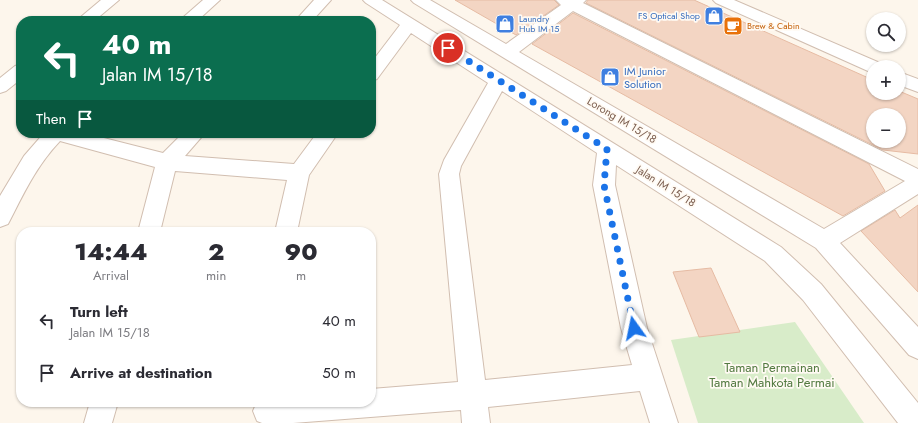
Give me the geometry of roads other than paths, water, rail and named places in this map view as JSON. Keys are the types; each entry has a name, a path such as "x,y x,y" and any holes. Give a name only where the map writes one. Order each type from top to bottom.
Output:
{"street":[{"path":"90,16 111,0"},
{"path":"193,16 212,0"},
{"path":"308,16 323,0"},
{"name":"Jalan IM 15/18","path":"371,0 773,254 812,292 916,423"},
{"name":"Lorong IM 15/18","path":"420,0 824,241"},
{"path":"721,0 866,63"},
{"path":"507,52 571,1 918,178"},
{"path":"376,68 409,24"},
{"path":"0,87 16,74"},
{"path":"476,423 448,174 499,80"},
{"path":"906,81 918,86"},
{"path":"0,218 27,166 52,138"},
{"path":"75,138 168,162 299,173"},
{"path":"150,227 168,162 190,138"},
{"path":"287,227 299,173 324,138"},
{"path":"607,149 604,185 634,328 664,423"},
{"path":"918,183 824,241 918,346"},
{"path":"376,403 650,377"},
{"path":"98,423 103,407"},
{"path":"267,412 328,407"}],"place":[{"name":"FS Optical Shop","path":"714,16"},
{"name":"Laundry Hub IM 15","path":"505,24"},
{"name":"Brew & Cabin","path":"733,26"},
{"name":"IM Junior Solution","path":"610,77"}],"park label":[{"name":"Taman Permainan Taman Mahkota Permai","path":"772,374"}]}
